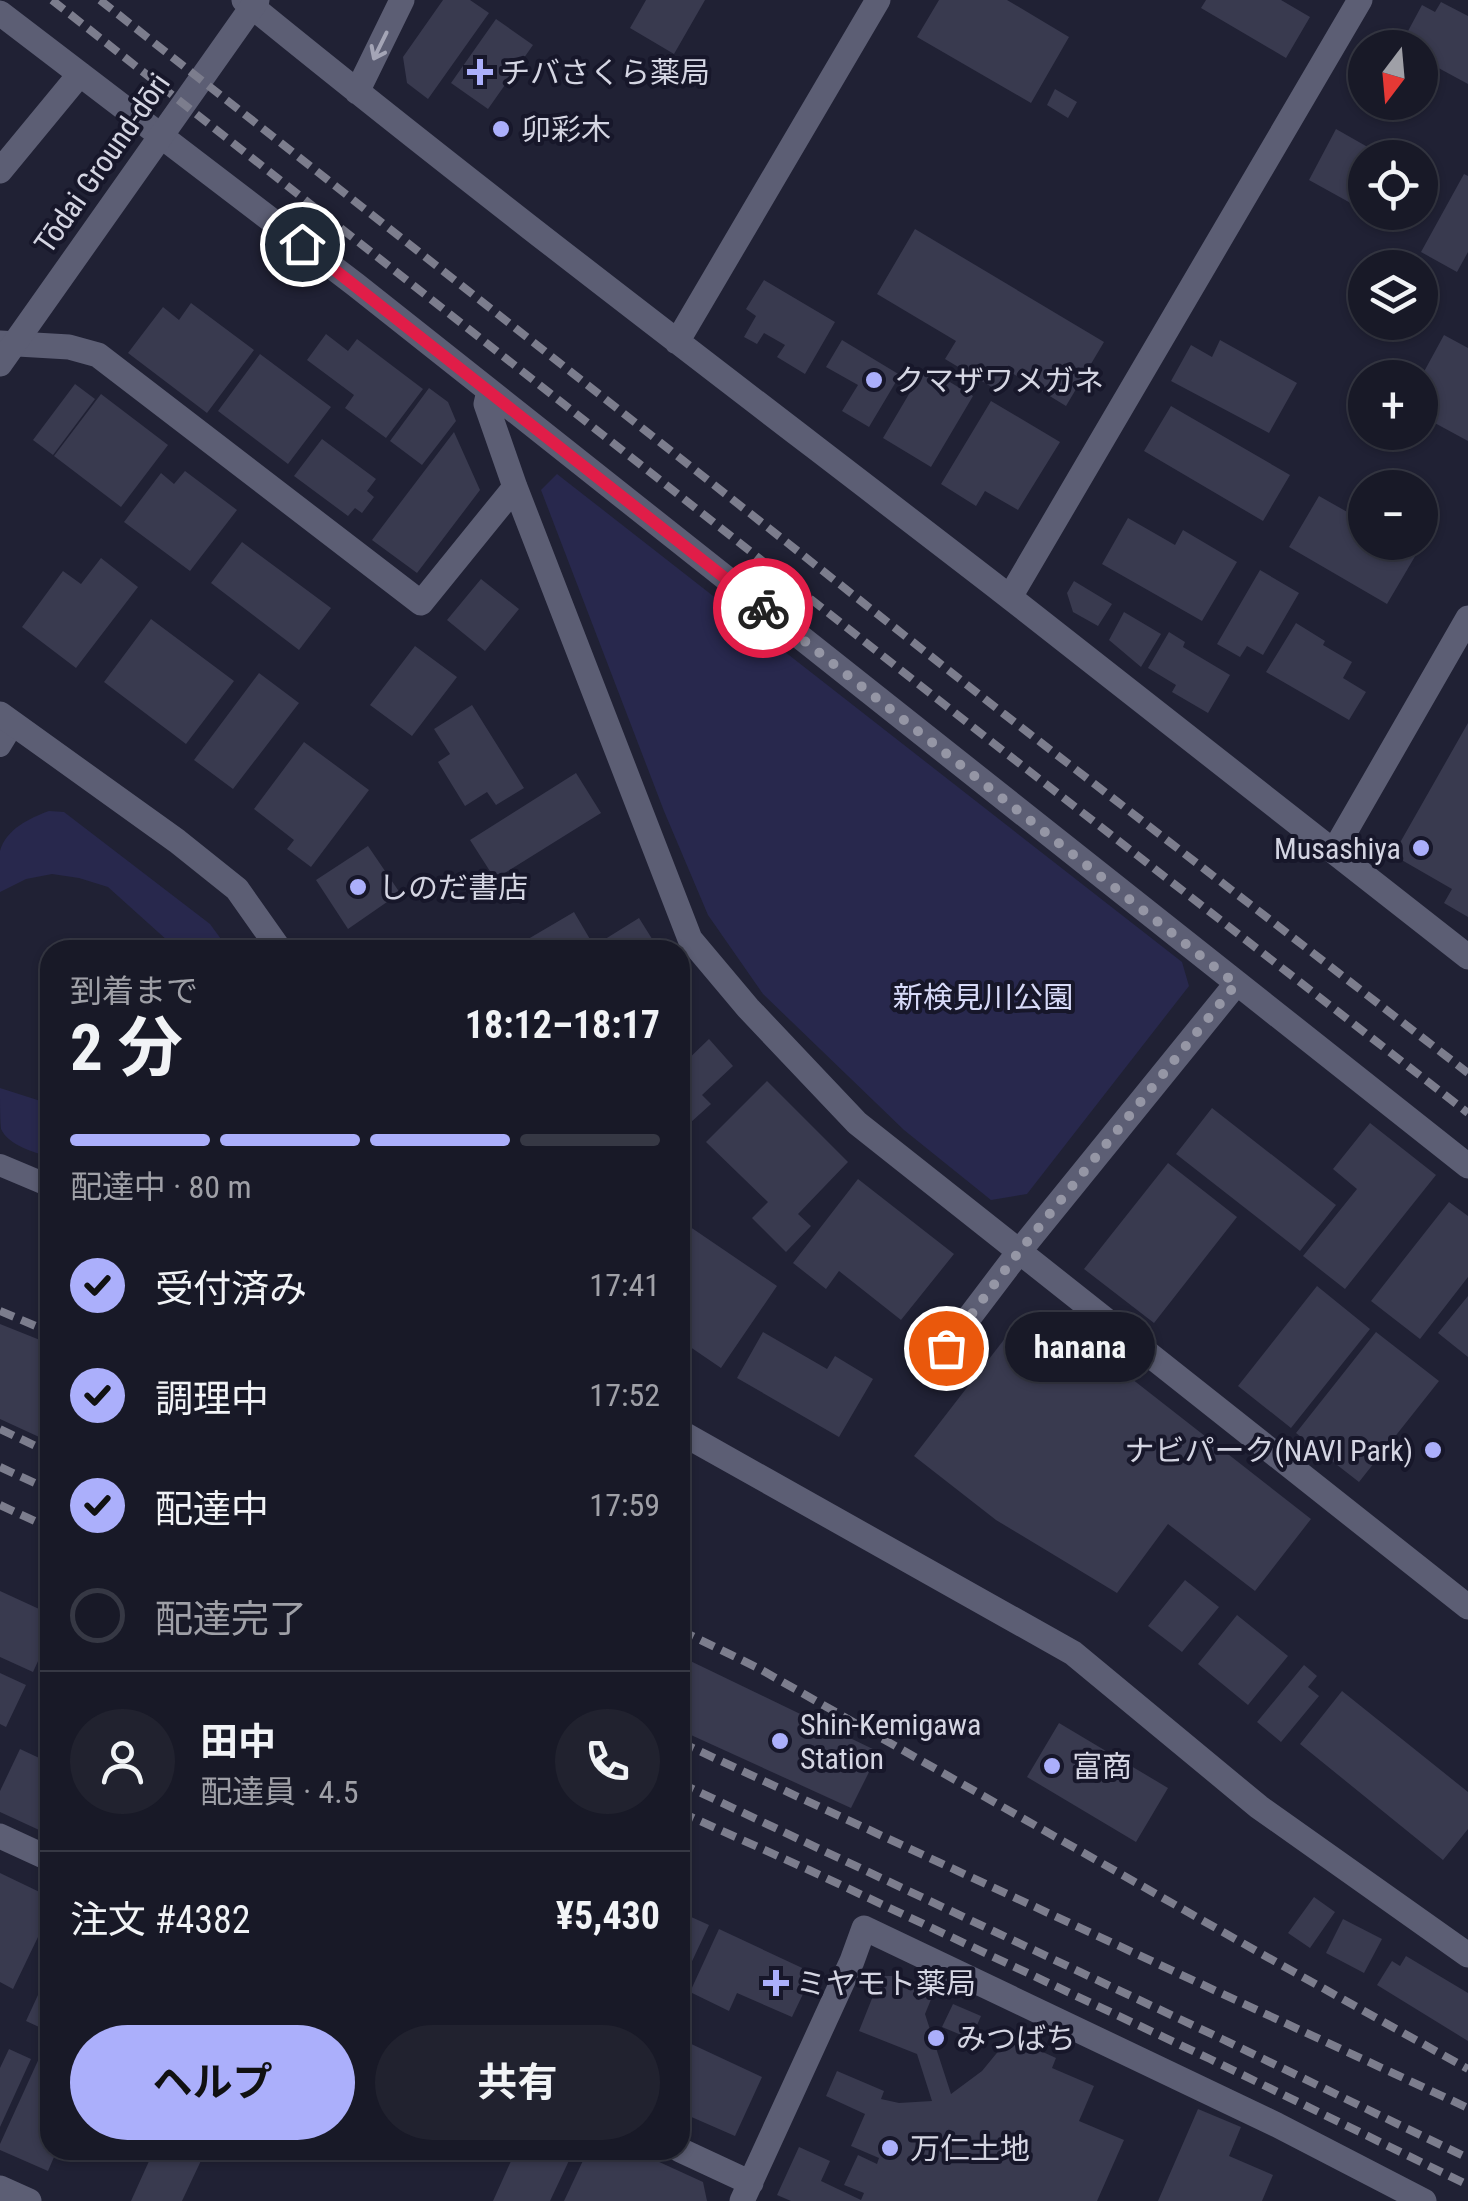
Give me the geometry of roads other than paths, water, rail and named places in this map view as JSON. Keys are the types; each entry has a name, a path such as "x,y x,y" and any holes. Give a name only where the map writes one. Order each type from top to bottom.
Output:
{"street":[{"path":"244,0 1468,957"},
{"name":"Tōdai Ground-dōri","path":"0,364 256,0"},
{"path":"357,92 402,0"},
{"path":"677,342 878,0"},
{"path":"1010,598 1360,0"},
{"path":"0,12 490,390 1468,1166"},
{"path":"0,171 80,74"},
{"path":"0,344 70,347 98,354 421,603 514,487"},
{"path":"490,390 486,404 514,487 690,939 748,1008 856,1123 1468,1608"},
{"path":"1334,852 1468,618"},
{"path":"7,718 238,889 273,940"},
{"path":"946,1348 1236,984"},
{"path":"690,1438 1073,1653 1259,1806 1468,1955"},
{"path":"0,1836 40,1854"},
{"path":"690,2156 747,2192 864,1928 1277,2125 1424,2201"},
{"path":"0,2188 29,2201"}],"lane":[{"path":"0,746 7,718"},
{"path":"0,1165 40,1182"}],"railway":[{"path":"52,0 1468,1113"},
{"path":"100,0 1004,714 1468,1073"},
{"path":"0,1311 40,1328"},
{"path":"0,1429 40,1448"},
{"path":"0,1467 40,1485"},
{"path":"0,1505 40,1523"},
{"path":"690,1635 758,1668 1468,2069"},
{"path":"690,1747 1468,2108"},
{"path":"690,1788 1468,2158"},
{"path":"690,1816 1210,2059 1468,2185"}],"place":[{"name":"チバさくら薬局","path":"480,72"},
{"name":"卯彩木","path":"501,129"},
{"name":"クマザワメガネ","path":"874,380"},
{"name":"Musashiya","path":"1421,848"},
{"name":"しのだ書店","path":"358,887"},
{"name":"hanana","path":"946,1348"},
{"name":"ナビパーク(NAVI Park)","path":"1433,1450"},
{"name":"Shin-Kemigawa Station","path":"780,1741"},
{"name":"富商","path":"1052,1766"},
{"name":"ミヤモト薬局","path":"776,1983"},
{"name":"みつばち","path":"936,2038"},
{"name":"万仁土地","path":"890,2148"}],"park label":[{"name":"新検見川公園","path":"983,997"}]}
